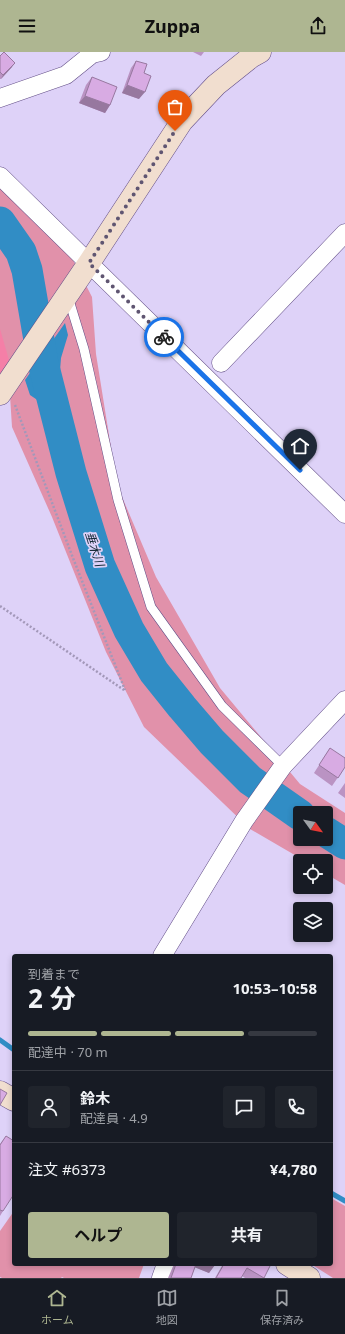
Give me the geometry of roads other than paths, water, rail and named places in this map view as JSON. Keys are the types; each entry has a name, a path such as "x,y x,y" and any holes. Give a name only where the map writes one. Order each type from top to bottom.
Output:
{"street":[{"path":"0,98 66,75 92,54 101,52"},
{"path":"4,389 88,265 182,121 216,86 251,57 260,52"},
{"path":"0,176 88,265 345,514"},
{"path":"221,363 345,233"},
{"path":"163,954 244,821 283,766 345,700"},
{"path":"0,1092 12,1099"},
{"path":"161,1278 165,1266"},
{"path":"290,1266 310,1278"}],"lane":[{"path":"69,300 84,349 118,500 151,607 222,706 283,766"}],"water":[{"path":"65,323 68,335 61,358 59,383 73,445 64,446 55,412 30,395 25,380"}],"waterway":[{"name":"垂木川","path":"0,222 21,252 27,270 43,363 71,473 100,566 129,630 154,672 212,742 250,780 293,810"},
{"name":"垂木川","path":"333,836 345,844"},
{"path":"0,1040 12,1049"},
{"path":"333,1194 345,1201"}]}
